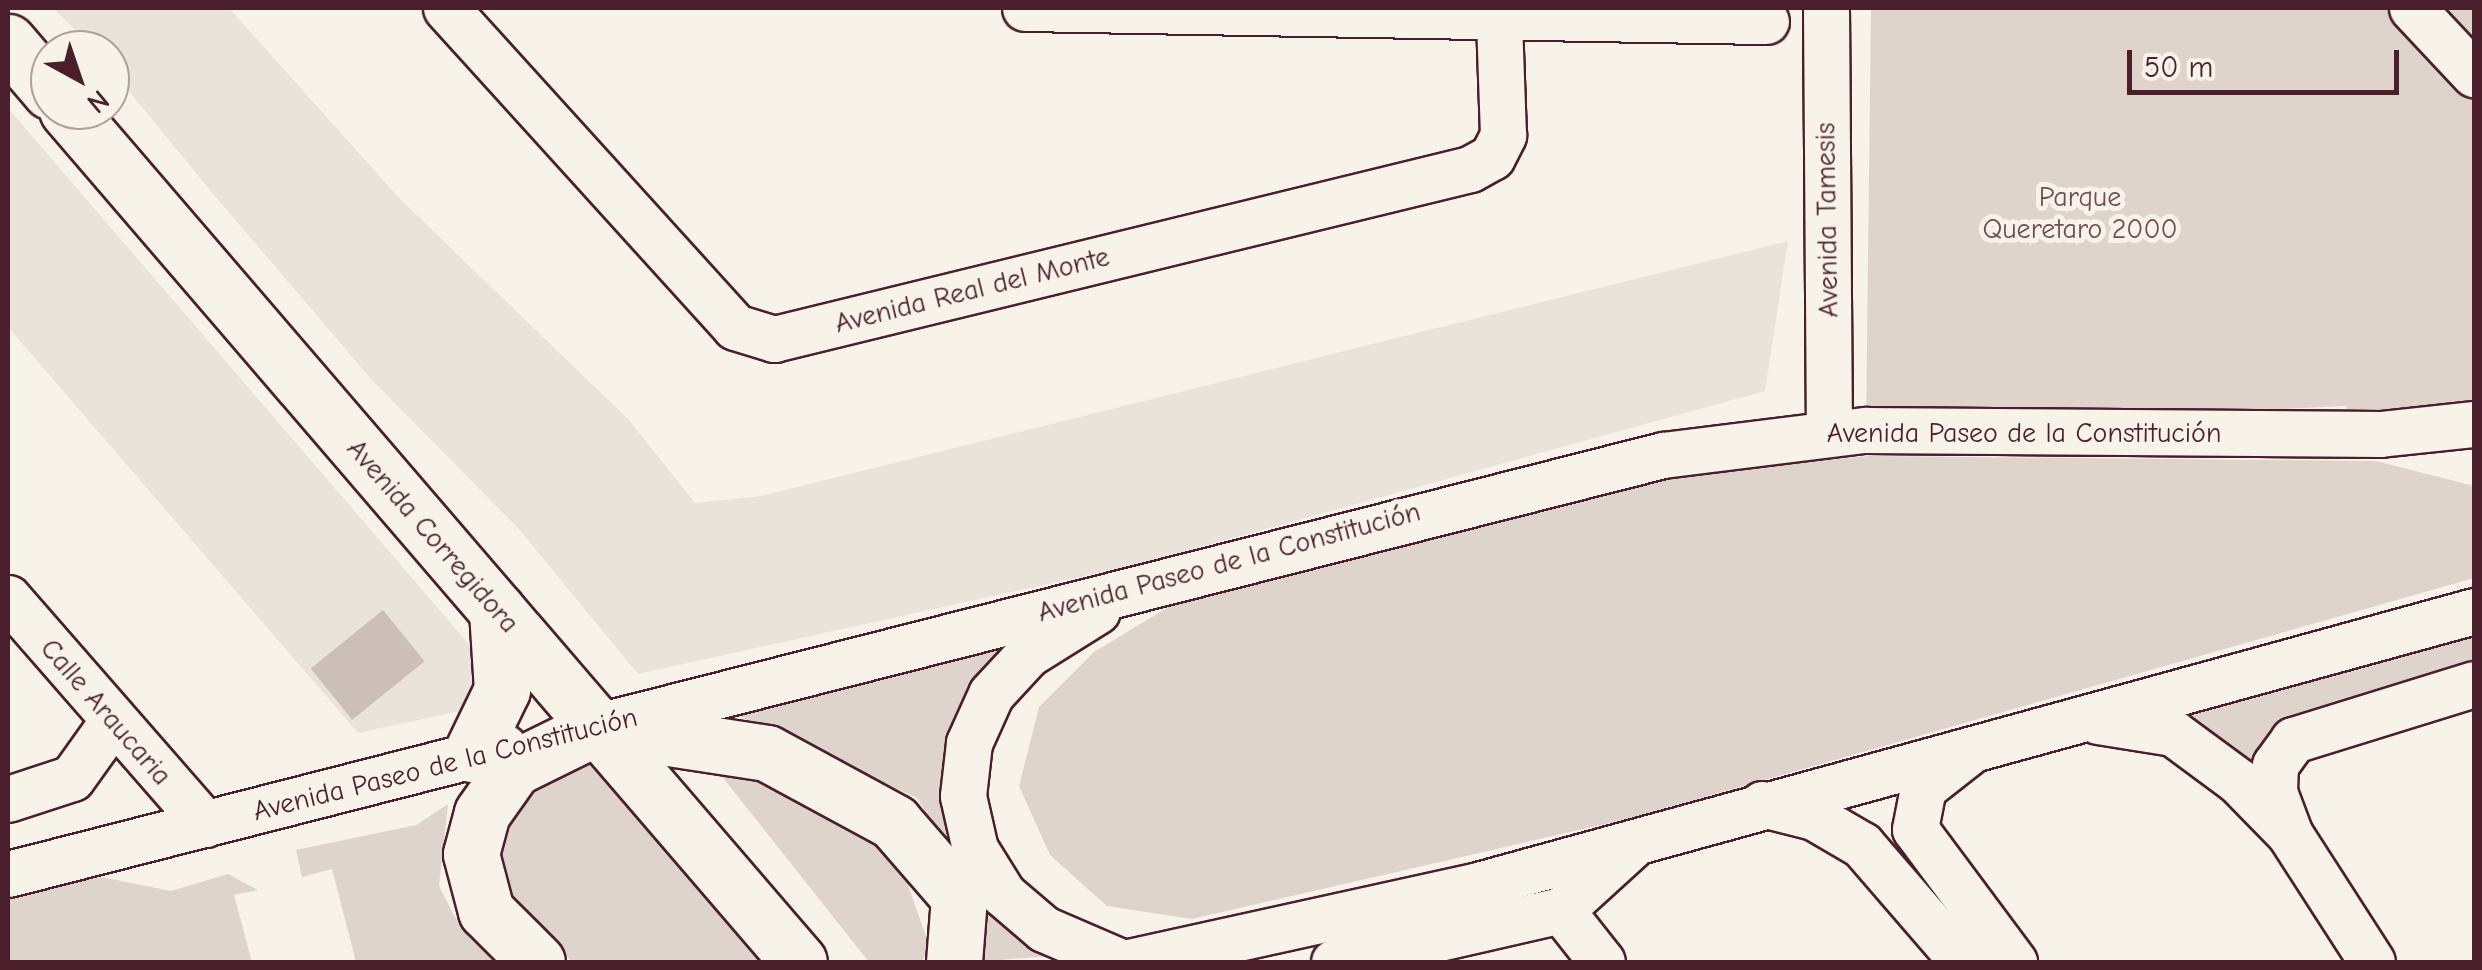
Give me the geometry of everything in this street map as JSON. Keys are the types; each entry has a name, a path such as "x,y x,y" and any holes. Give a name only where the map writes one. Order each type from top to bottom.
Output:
{"main road":[{"path":"10,42 30,66"},
{"name":"Avenida Corregidora","path":"84,130 799,962"},
{"path":"471,754 502,690 496,610"},
{"path":"537,962 477,895 476,832 514,768 597,727 768,752 894,822 959,898 954,962"}],"street":[{"name":"Avenida Real del Monte","path":"446,8 735,326 774,338 1470,169 1492,157 1503,136 1499,21"},
{"path":"1025,8 1499,21 1766,22"},
{"name":"Avenida Tamesis","path":"1826,8 1830,432"},
{"path":"2412,8 2474,74"},
{"name":"Avenida Paseo de la Constitución","path":"8,874 1663,455 1830,432 2380,434 2474,424"},
{"path":"2380,434 2474,458"},
{"path":"1136,586 1008,673 978,718 964,770 967,823 1003,894 1044,928 1142,961 1411,903 1984,740 2474,610"},
{"path":"2420,625 2474,591"},
{"name":"Calle Araucaria","path":"8,598 112,722 205,824"},
{"path":"2372,962 2290,833 2274,792 2275,766 2293,740 2474,684"},
{"path":"2066,719 2173,732 2290,833"},
{"path":"8,799 72,778 112,722"},
{"path":"1984,740 1923,788 1915,829 2014,962"},
{"path":"1760,804 1814,817 1862,845 1963,962"},
{"path":"1334,962 1561,910 1638,840"},
{"path":"1561,910 1602,962"}],"shaded area":[{"path":"53,8 229,8 399,198 629,420 695,503 761,496 1788,241 1765,391 1139,564 638,674 518,528 372,380 130,92 130,30 75,30"},
{"path":"8,108 516,699 358,733 8,327"}],"green space":[{"name":"Parque Queretaro 2000","path":"1871,8 2474,8 2474,419 2354,432 2346,406 1866,428"},
{"path":"1868,456 2376,461 2474,486 2474,578 1631,818 1192,919 1107,906 1050,855 1019,786 1039,707 1094,652 1175,603 1667,475"},
{"path":"2474,611 2474,678 2286,730 2278,821 2149,715"},
{"path":"1019,638 950,800 1062,955 975,962 981,901 917,798 739,716"},
{"path":"590,747 774,962 573,962 503,902 496,837 528,778"},
{"path":"709,760 766,773 838,812 902,868 929,945 922,962 869,962"},
{"path":"448,804 439,886 455,917 504,962 356,962 332,869 302,877 296,850 416,825"},
{"path":"228,874 258,890 234,895 252,962 8,962 8,898 101,877 171,891"}],"building":[{"path":"383,610 425,661 352,720 311,669"}]}
